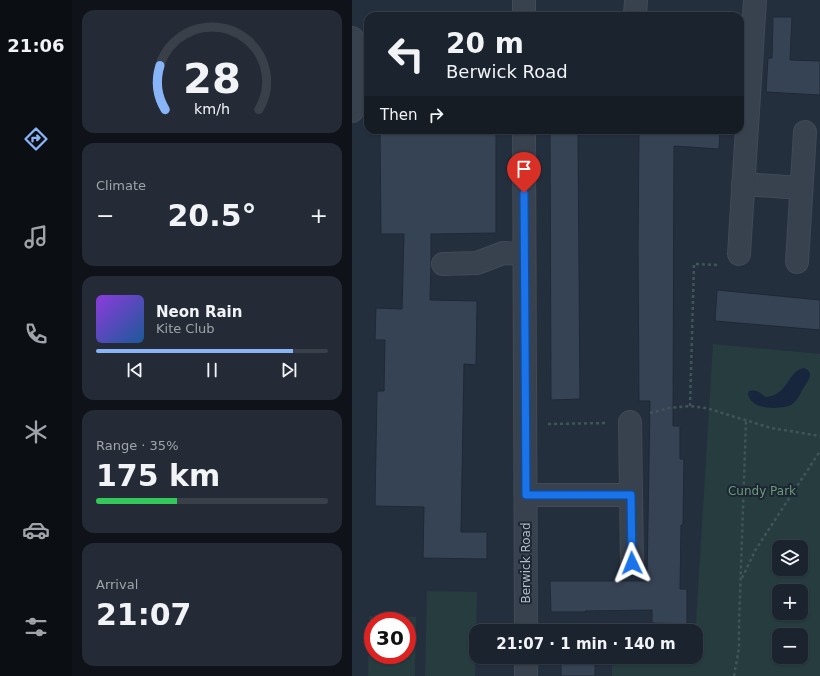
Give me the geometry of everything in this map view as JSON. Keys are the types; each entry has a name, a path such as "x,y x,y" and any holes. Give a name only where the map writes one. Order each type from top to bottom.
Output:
{"street":[{"path":"524,0 524,12"},
{"path":"635,12 636,0"},
{"path":"739,254 755,0"},
{"path":"352,38 352,111"},
{"path":"797,262 805,132"},
{"name":"Berwick Road","path":"524,134 526,624"},
{"path":"743,184 801,188"},
{"path":"443,264 477,263 503,253 524,254"},
{"path":"630,422 632,563"},
{"path":"526,495 631,495"},
{"path":"526,664 526,676"}],"path":[{"path":"690,406 694,264 736,265 739,254"},
{"path":"525,425 630,422 657,411 690,406 706,408 746,421 789,431 820,436"},
{"path":"734,676 739,648 746,421"},
{"path":"741,580 756,549 820,451"}],"green space":[{"name":"Cundy Park","path":"713,344 820,354 820,676 612,676 612,664 703,664 703,624 689,624 696,623"},
{"path":"427,591 477,592 476,624 469,624 469,664 475,664 475,676 425,676"},
{"path":"368,664 415,664 415,676 368,676"}],"water":[{"path":"804,368 809,372 810,377 797,399 791,405 772,408 759,406 750,399 748,394 749,391 756,391 766,397 774,395 784,388 798,370"}],"building":[{"path":"773,17 792,17 790,60 820,61 820,95 766,92 768,58 772,58"},
{"path":"380,134 496,134 496,233 431,234 430,300 477,301 476,365 464,364 461,532 487,532 487,559 423,558 424,507 375,506 377,391 384,391 385,340 375,340 376,308 402,309 404,234 381,234"},
{"path":"550,134 578,134 580,399 551,400"},
{"path":"639,134 720,134 719,149 674,146 673,426 680,426 680,459 684,459 680,589 687,589 687,624 652,623 652,610 551,612 550,581 647,581 650,401 639,401"},
{"path":"717,290 820,300 820,330 715,321"},
{"path":"561,664 595,664 595,676 561,676"}],"route":[{"path":"524,193 526,495 631,495 632,563"}]}
